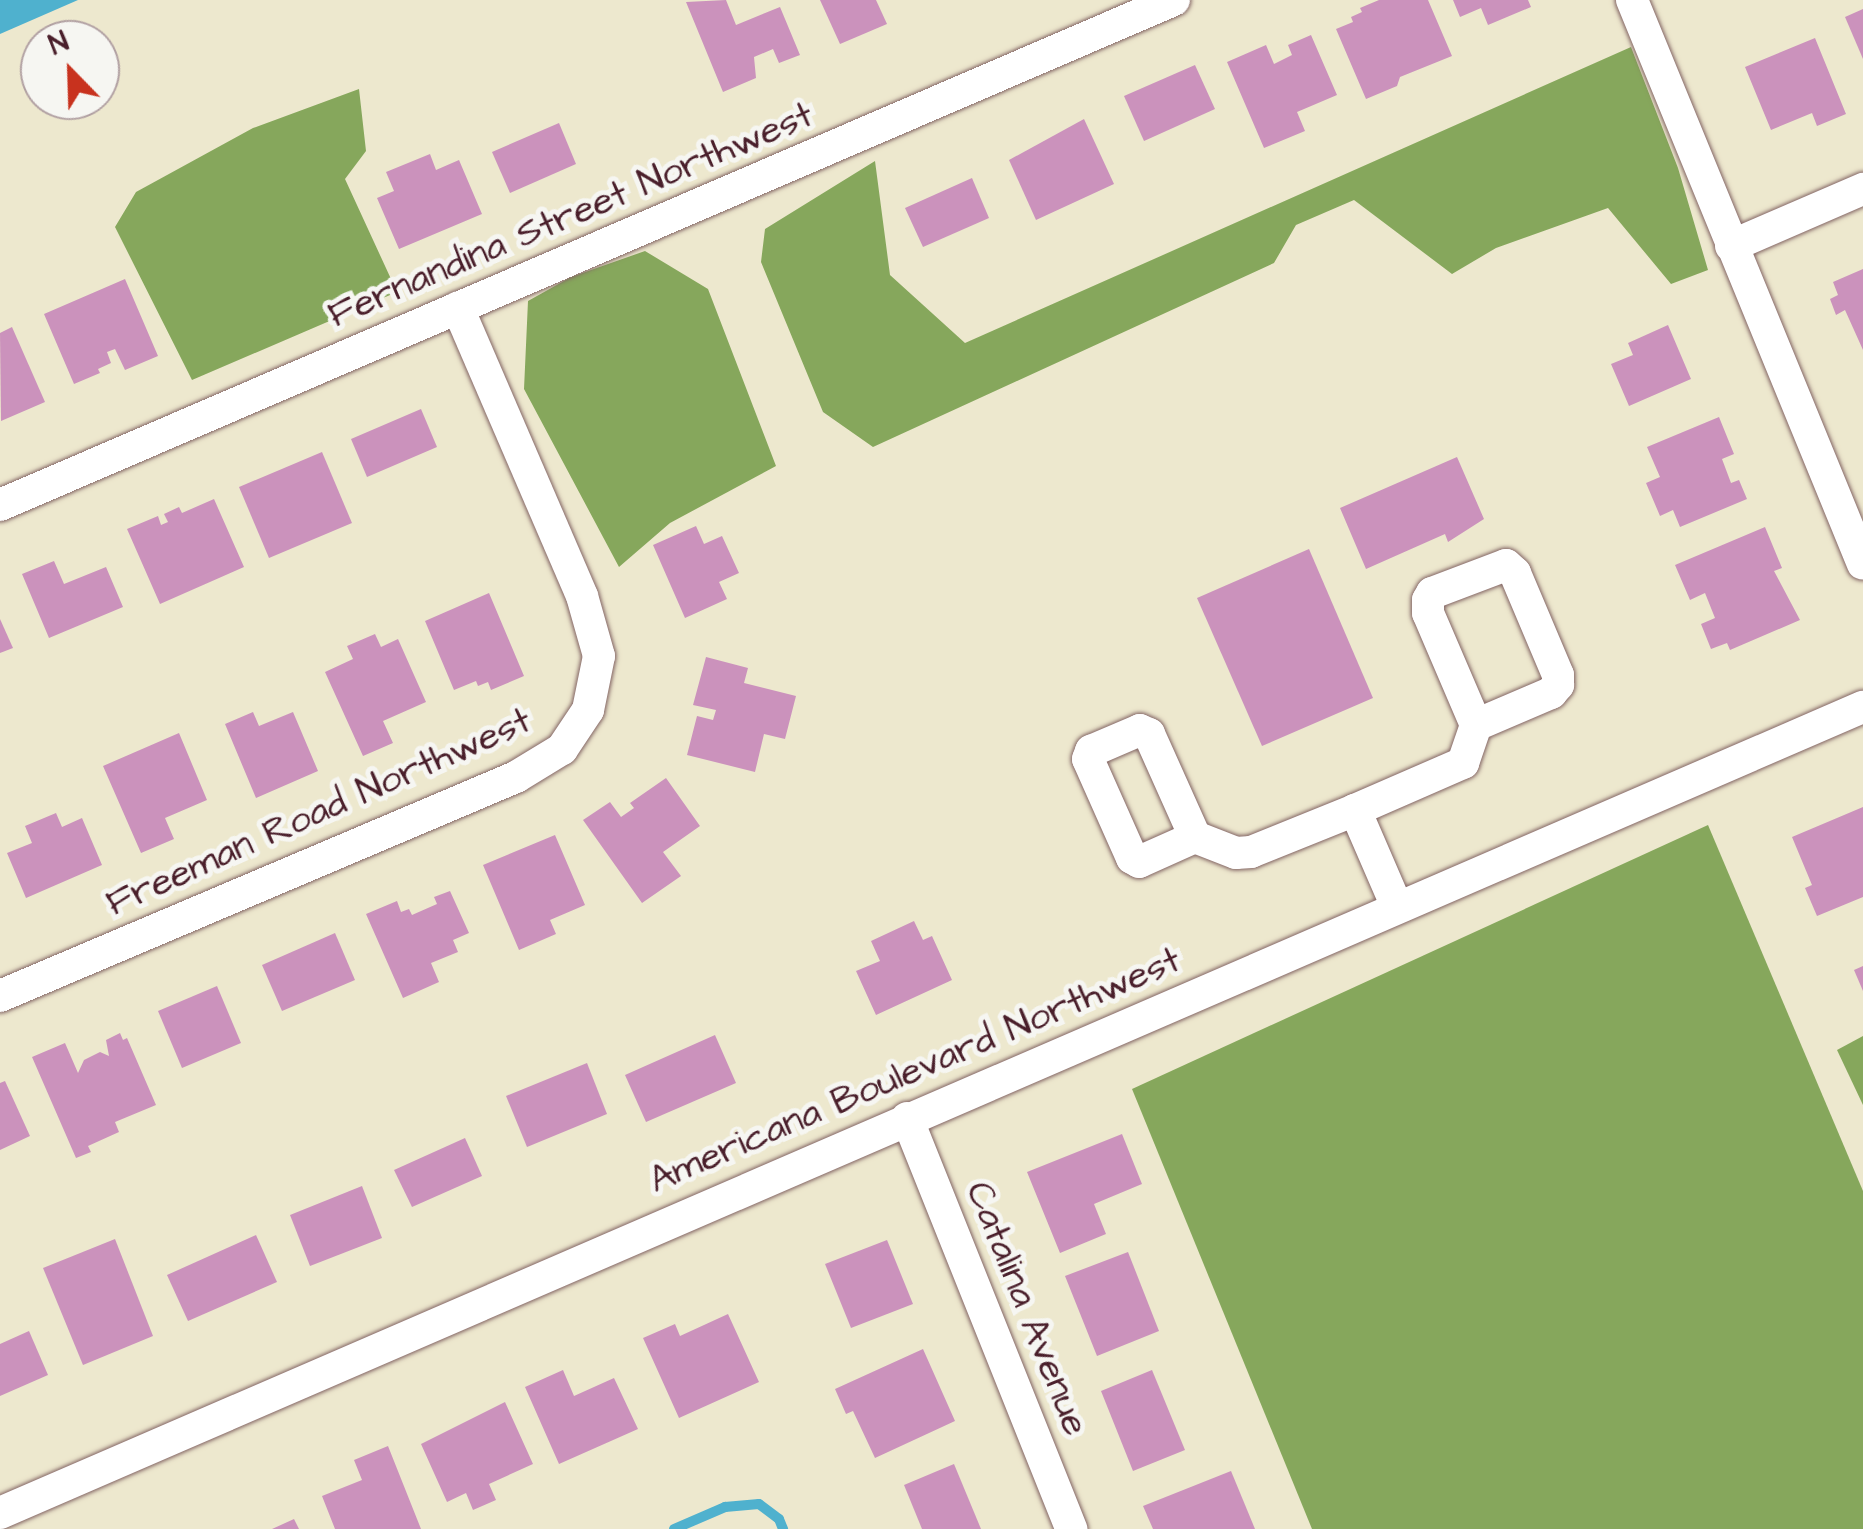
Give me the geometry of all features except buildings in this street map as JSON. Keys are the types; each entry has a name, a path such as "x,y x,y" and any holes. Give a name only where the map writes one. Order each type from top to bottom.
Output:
{"street":[{"name":"Fernandina Street Northwest","path":"0,505 1174,0"},
{"path":"1632,0 1863,564"},
{"path":"1732,246 1863,189"},
{"name":"Freeman Road Northwest","path":"0,996 516,777 562,749 588,710 600,656 582,596 458,308"},
{"path":"1195,837 1236,853 1251,852 1463,763 1476,726 1428,614 1428,600 1432,593 1506,565 1515,572 1558,675 1558,685 1551,693 1476,726"},
{"name":"Americana Boulevard Northwest","path":"0,1512 1863,707"},
{"path":"1356,810 1397,907"},
{"name":"Catalina Avenue","path":"906,1118 1072,1529"}],"green space":[{"path":"1631,47 1678,168 1708,270 1671,284 1608,208 1496,248 1452,274 1354,200 1296,225 1274,263 873,447 823,412 761,262 765,229 875,161 890,275 965,343"},
{"path":"359,89 366,151 345,179 397,292 192,380 115,227 136,192 253,128"},
{"path":"645,251 708,289 776,466 670,523 619,567 524,389 528,301 571,277"},
{"path":"1708,825 1863,1191 1863,1529 1312,1529 1132,1089"},
{"path":"1863,1036 1863,1105 1837,1050"}],"water":[{"path":"0,0 78,0 32,20 20,20 20,25 0,34"}],"waterway":[{"path":"674,1529 725,1507 759,1504 779,1519 783,1529"}]}
